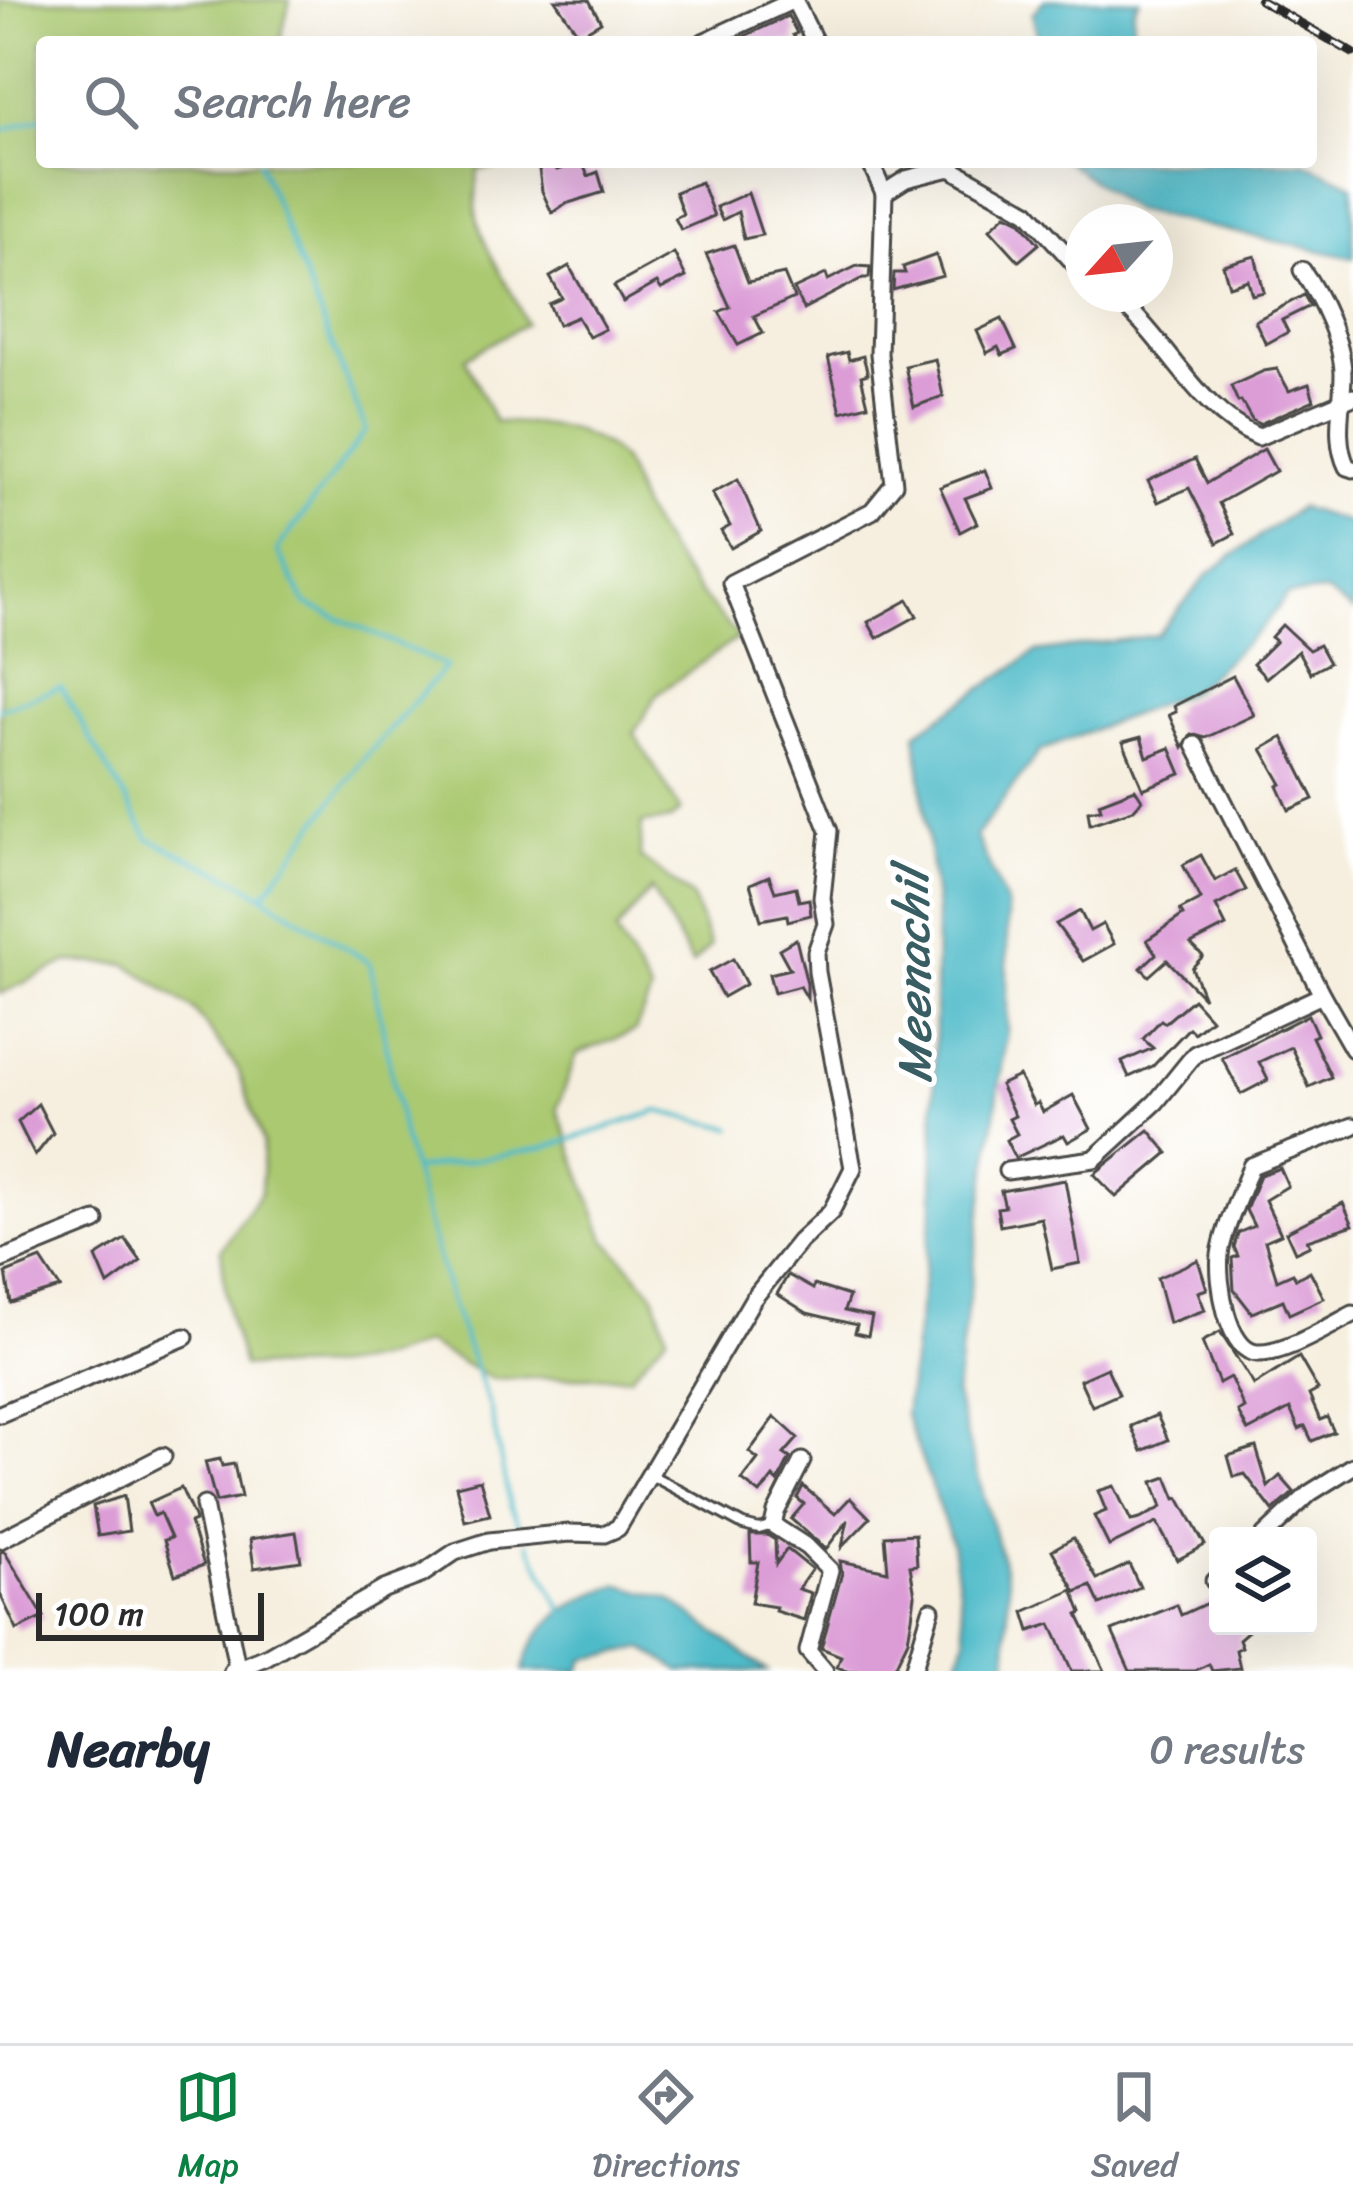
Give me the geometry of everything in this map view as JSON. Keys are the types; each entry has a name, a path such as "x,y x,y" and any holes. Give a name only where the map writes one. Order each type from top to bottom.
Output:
{"street":[{"path":"716,36 794,0 811,36"},
{"path":"204,1504 235,1669 266,1657 384,1589 421,1575 455,1552 489,1541 611,1533 619,1528 647,1473 753,1299 799,1242 831,1212 853,1168 817,972 816,952 826,924 822,898 829,831 731,583 872,511 894,484 879,354 884,193 873,168"},
{"path":"884,193 906,179 950,168 1028,212 1065,253"},
{"path":"1303,270 1320,297 1340,347 1346,401 1341,454 1353,469"},
{"path":"1134,312 1210,405 1258,437 1346,401"},
{"path":"1196,745 1353,1048"},
{"path":"1007,1171 1094,1159 1156,1102 1195,1054 1322,995"},
{"path":"1353,1126 1251,1166 1219,1260 1230,1330 1240,1347 1255,1353 1302,1340 1353,1314"},
{"path":"0,1260 96,1221"},
{"path":"0,1414 185,1336"},
{"path":"0,1540 163,1456"},
{"path":"802,1461 773,1525 807,1547 830,1570 808,1651 825,1671"},
{"path":"1274,1527 1310,1493 1353,1466"},
{"path":"913,1671 931,1610"}],"lane":[{"path":"647,1473 742,1525 759,1529 773,1525"}],"green space":[{"path":"0,0 290,0 281,36 36,36 36,168 493,168 478,170 476,212 486,245 525,324 465,358 495,422 574,431 617,455 665,545 739,637 658,693 634,733 681,811 670,820 642,823 640,857 692,897 710,946 692,964 651,889 616,932 651,993 635,1031 577,1054 557,1109 605,1239 654,1293 667,1335 630,1376 492,1379 425,1343 380,1359 336,1366 243,1366 228,1314 221,1250 261,1192 263,1143 238,1069 194,1010 127,964 68,962 0,994"}],"water":[{"path":"1044,0 1140,0 1134,8 1132,36 1038,36 1032,14"},
{"path":"1075,168 1317,168 1353,185 1353,258 1173,219 1173,204 1124,204"},
{"path":"1300,507 1353,524 1353,611 1326,592 1287,595 1261,629 1192,691 1040,751 976,836 1007,905 1007,1031 955,1395 1008,1581 1007,1671 955,1671 966,1637 952,1543 905,1414 933,1206 936,911 916,733 1036,652 1157,635 1209,573"},
{"path":"620,1585 670,1599 767,1671 680,1671 644,1648 585,1659 580,1671 523,1671 536,1639 558,1614"}],"building":[{"path":"555,0 589,0 601,22 579,35"},
{"path":"788,16 797,33 794,36 745,36"},
{"path":"539,168 585,168 588,176 598,172 604,192 552,213"},
{"path":"701,182 714,216 681,230 675,218 683,214 675,192"},
{"path":"748,193 762,235 744,239 738,212 722,220 716,207"},
{"path":"1006,214 1020,221 1039,244 1019,261 990,229"},
{"path":"734,245 748,282 784,274 794,298 754,316 763,333 738,345 719,312 730,307 706,254"},
{"path":"674,253 686,277 661,289 657,283 623,302 614,286"},
{"path":"936,255 943,276 893,290 894,273 905,273 903,267"},
{"path":"1255,256 1264,292 1252,295 1248,280 1229,286 1223,265"},
{"path":"569,266 605,329 589,337 577,317 558,325 549,304 562,298 550,277"},
{"path":"857,266 870,267 869,278 803,309 794,289"},
{"path":"1304,295 1310,306 1282,320 1288,332 1266,344 1255,321"},
{"path":"1002,319 1016,349 1002,355 998,347 987,353 977,331"},
{"path":"847,352 849,360 863,356 868,374 861,376 868,405 841,412 828,357"},
{"path":"935,359 943,396 914,407 905,366"},
{"path":"1277,369 1289,391 1309,384 1314,400 1259,424 1238,402 1231,386"},
{"path":"1264,449 1276,471 1219,503 1234,534 1217,543 1189,488 1158,502 1148,481 1195,459 1207,483"},
{"path":"985,470 992,488 965,498 977,523 960,532 940,487"},
{"path":"738,479 761,531 731,548 721,531 730,526 712,493"},
{"path":"908,600 917,616 877,638 868,622"},
{"path":"1282,625 1309,650 1319,645 1329,663 1310,673 1298,651 1266,678 1253,664 1276,641 1271,637"},
{"path":"1233,676 1254,715 1205,738 1191,734 1183,747 1169,715 1176,712 1174,706"},
{"path":"1141,737 1147,757 1170,748 1181,774 1143,789 1123,742"},
{"path":"1283,737 1314,799 1289,810 1278,786 1282,784 1262,749"},
{"path":"1135,789 1142,800 1133,810 1090,824 1088,811 1101,809 1099,803"},
{"path":"1201,855 1215,881 1235,870 1246,890 1216,906 1226,926 1191,944 1203,956 1192,968 1204,998 1167,960 1149,976 1141,968 1156,954 1147,940 1183,915 1180,910 1201,899 1183,865"},
{"path":"769,876 775,892 796,887 799,901 809,899 811,915 788,921 787,915 761,920 750,884"},
{"path":"1080,911 1090,931 1103,924 1114,944 1083,961 1056,924"},
{"path":"796,939 807,998 800,986 774,993 769,974 790,969 779,949"},
{"path":"733,959 746,984 723,997 709,972"},
{"path":"1193,999 1211,1019 1194,1033 1189,1028 1153,1066 1129,1077 1122,1062 1153,1048 1143,1039"},
{"path":"1308,1015 1317,1035 1312,1037 1331,1077 1309,1087 1291,1047 1259,1062 1268,1080 1241,1094 1222,1058"},
{"path":"1019,1076 1034,1105 1038,1103 1043,1112 1073,1095 1091,1129 1068,1142 1064,1135 1015,1158 1006,1140 1017,1134 1009,1119 1015,1116 1000,1085"},
{"path":"38,1104 53,1133 35,1156 18,1122"},
{"path":"1149,1130 1168,1153 1116,1197 1094,1174"},
{"path":"1280,1168 1288,1186 1265,1200 1281,1234 1265,1241 1277,1280 1293,1273 1296,1279 1310,1271 1324,1298 1289,1314 1283,1300 1252,1313 1234,1290 1232,1258 1238,1256 1234,1247 1238,1233 1254,1226 1246,1210 1260,1175"},
{"path":"1065,1180 1080,1263 1052,1269 1041,1218 1000,1226 997,1208 1005,1207 1001,1191"},
{"path":"1343,1203 1353,1225 1307,1240 1310,1245 1295,1252 1286,1232"},
{"path":"125,1239 141,1261 108,1285 96,1257"},
{"path":"41,1259 60,1288 11,1303 6,1273"},
{"path":"1198,1260 1207,1289 1198,1292 1205,1310 1169,1323 1157,1278"},
{"path":"788,1275 813,1289 814,1285 849,1296 844,1311 872,1317 868,1336 855,1333 857,1325 807,1313 777,1294"},
{"path":"1220,1332 1254,1385 1299,1357 1318,1390 1309,1395 1320,1420 1327,1417 1334,1432 1312,1441 1305,1426 1299,1429 1290,1409 1248,1431 1230,1377 1219,1383 1202,1342"},
{"path":"1107,1368 1119,1394 1092,1406 1080,1380"},
{"path":"1157,1415 1168,1440 1142,1451 1131,1426"},
{"path":"775,1417 798,1438 784,1454 790,1458 778,1482 773,1477 760,1494 742,1480 758,1459 749,1452"},
{"path":"1256,1447 1268,1487 1280,1476 1294,1492 1273,1511 1245,1474 1234,1477 1228,1456"},
{"path":"220,1459 222,1466 234,1464 241,1497 216,1502 205,1462"},
{"path":"1167,1477 1205,1545 1177,1560 1157,1523 1109,1546 1094,1516 1106,1511 1098,1491 1114,1486 1131,1521 1162,1507 1153,1482"},
{"path":"480,1480 490,1515 465,1521 456,1486"},
{"path":"803,1486 835,1514 850,1498 870,1518 842,1547 848,1520 826,1549 791,1519 804,1504 797,1498"},
{"path":"181,1488 194,1517 190,1523 204,1565 175,1575 164,1540 171,1538 160,1513 154,1516 148,1503"},
{"path":"124,1496 129,1531 98,1536 93,1506"},
{"path":"296,1532 301,1561 254,1568 250,1539"},
{"path":"915,1534 917,1565 910,1566 915,1595 912,1617 908,1640 893,1671 837,1667 841,1656 821,1648 842,1573 840,1561 888,1571 885,1536"},
{"path":"750,1535 775,1540 776,1564 787,1549 812,1569 798,1589 811,1593 804,1620 775,1611 776,1607 751,1603 758,1562 751,1562"},
{"path":"1073,1538 1097,1579 1129,1564 1140,1587 1100,1605 1091,1586 1076,1592 1052,1550"},
{"path":"4,1551 44,1617 17,1630 0,1594 0,1552"},
{"path":"1073,1590 1082,1613 1078,1615 1105,1671 1072,1671 1051,1624 1030,1631 1024,1612"},
{"path":"1209,1602 1209,1635 1244,1635 1239,1639 1242,1647 1236,1650 1240,1668 1212,1671 1209,1664 1194,1671 1130,1671 1112,1631 1177,1605 1181,1615"}],"waterway":[{"path":"0,131 36,120"},
{"path":"261,168 366,430 277,550 306,604 446,666 362,761 263,896"},
{"path":"0,709 60,687 149,839 243,883 370,963 404,1139 452,1306 490,1407 510,1506 523,1533"},
{"path":"413,1170 544,1148 659,1111 732,1128"},
{"path":"528,1543 564,1613"}],"railway":[{"path":"1260,0 1353,53"}],"water label":[{"name":"Meenachil","path":"913,976"}]}
